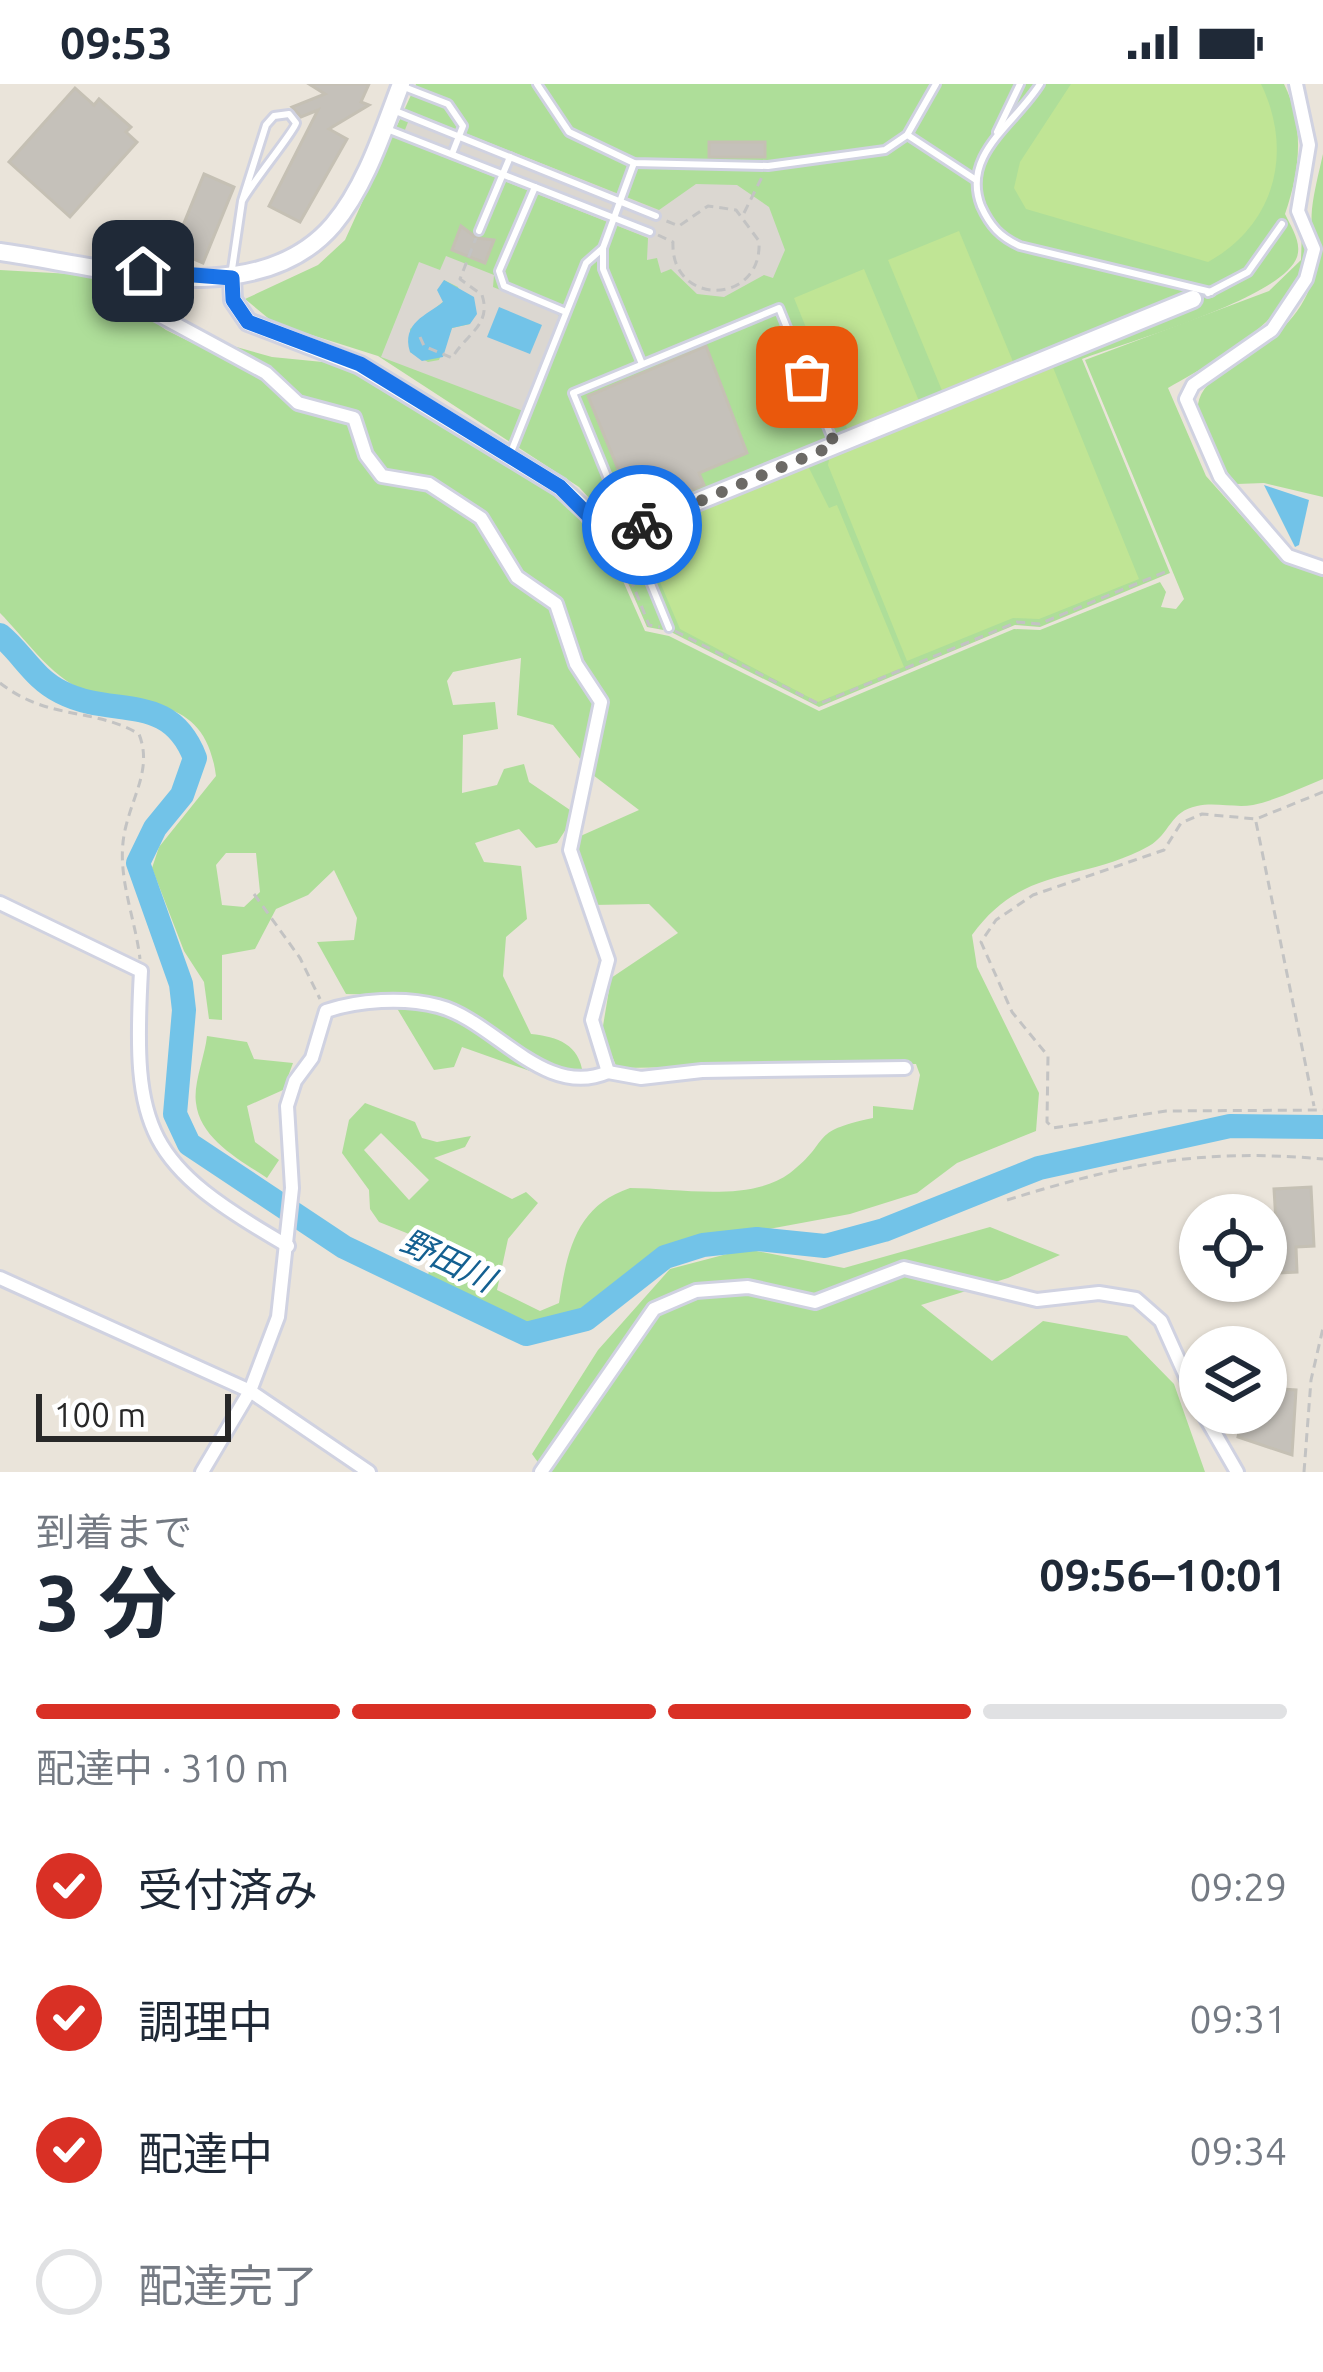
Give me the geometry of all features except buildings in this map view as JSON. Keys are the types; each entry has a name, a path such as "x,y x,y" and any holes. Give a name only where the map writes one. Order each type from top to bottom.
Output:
{"street":[{"path":"1296,84 1309,145 1298,211 1314,249 1306,279 1272,330 1193,385 1186,399 1220,477 1288,556 1323,568"},
{"path":"0,251 232,278 283,264 319,239 353,197 400,85"},
{"path":"109,267 131,300 266,373 298,403 354,418 366,455 382,476 428,484 481,518 517,577 556,604 576,664 601,702 570,835 575,872 608,960 592,1020 608,1072"},
{"path":"232,278 239,311 260,330 360,364 560,487 620,533 1202,295"},
{"path":"0,903 141,971 139,1090 162,1147 224,1209 289,1240"},
{"path":"202,1472 250,1391 278,1317 292,1188 287,1106 295,1081 312,1058 326,1011 353,1001 439,1006 537,1065 582,1078 608,1072 641,1078 702,1071 905,1069"},
{"path":"541,1472 654,1309 695,1291 748,1287 814,1302 904,1268 1037,1300 1099,1293 1136,1299 1161,1321 1179,1361"},
{"path":"0,1278 250,1391 369,1472"},
{"path":"1215,1434 1237,1472"}],"lane":[{"path":"537,84 569,132 634,163 768,166 885,150 907,135 936,84"},
{"path":"1020,84 1003,111 976,180 983,212 1004,239 1202,295 1248,272 1282,224"},
{"path":"996,136 1017,121 1040,84"},
{"path":"400,85 448,104 463,126 452,154"},
{"path":"391,109 656,216"},
{"path":"232,278 242,201 266,125 278,114 289,114 296,123 294,133 263,163 242,201"},
{"path":"384,127 650,232"},
{"path":"907,135 976,180"},
{"path":"479,230 510,157"},
{"path":"634,163 603,248 603,269 642,364"},
{"path":"535,187 499,271 505,286 566,312"},
{"path":"509,455 586,263 603,248"},
{"path":"670,628 620,533 573,393 779,308 835,445"}],"path":[{"path":"743,214 768,166"},
{"path":"650,232 673,242 674,262 690,284 723,292 744,283 758,259 759,241 743,214 708,206 679,226 656,216"},
{"path":"423,338 424,346 452,358 481,325 482,295 460,279 479,230"},
{"path":"620,533 609,548 623,560 649,625 670,628 819,704 1017,622 1039,624 1165,572"},
{"path":"0,683 52,712 122,724 139,734 146,762 124,831 123,861 141,971"},
{"path":"1323,792 1256,819 1202,814 1174,830 1164,850 1033,895 996,920 981,942 1012,1012 1048,1056 1047,1121 1053,1129 1166,1112 1323,1109"},
{"path":"1256,819 1314,1108"},
{"path":"254,894 300,958 326,1011"},
{"path":"1006,1200 1116,1166 1263,1154 1323,1159"},
{"path":"1304,1472 1310,1380 1323,1328"}],"green space":[{"path":"416,84 1284,84 1298,132 1297,165 1285,214 1298,251 1286,272 1234,303 1082,359 1170,573 1040,627 1015,625 819,707 669,631 647,627 619,562 603,547 612,523 579,487 378,356 274,323 245,299 318,265 345,240"},
{"path":"1071,84 1261,84 1276,135 1276,160 1272,185 1249,228 1208,262 1026,209 1014,188 1020,162"},
{"path":"1323,154 1323,497 1264,483 1237,484 1209,445 1198,416 1201,394 1215,377 1284,326 1304,300 1312,277 1312,209"},
{"path":"1302,230 1304,257 1297,282 1282,305 1238,345 1168,388 1206,476 1279,558 1323,576 1323,779 1253,805 1188,809 1149,846 1125,858 1033,885 1012,896 972,935 977,967 1039,1093 1036,1131 957,1163 917,1193 850,1214 659,1249 582,1313 527,1328 427,1280 433,1252 424,1240 379,1222 370,1209 369,1190 342,1153 349,1120 365,1103 415,1122 422,1138 437,1142 471,1136 465,1147 434,1158 512,1199 526,1192 538,1203 508,1239 497,1290 540,1311 559,1303 577,1233 597,1206 612,1196 630,1188 734,1191 774,1182 803,1162 829,1133 873,1118 873,1106 913,1110 920,1075 916,1064 617,1068 602,1032 611,978 678,933 649,904 592,905 576,838 639,810 593,775 553,725 517,715 521,658 453,672 447,681 453,705 495,702 498,729 463,735 462,793 497,785 504,769 524,764 529,782 570,810 570,823 557,843 536,848 519,829 475,843 484,862 521,866 527,919 506,937 503,976 531,1034 566,1044 577,1056 583,1074 530,1071 462,1047 454,1067 434,1070 389,995 346,994 317,942 354,940 357,918 334,870 308,895 276,909 255,949 222,955 222,1020 209,1019 204,982 184,951 152,868 159,847 216,776 209,748 184,716 71,683 0,613 0,270 89,275 166,330 211,352 226,344 272,357 343,364 561,497 616,565 645,631 669,636 819,711 1014,629 1040,630 1160,582 1166,592 1161,607 1176,609 1184,599 1085,360 1269,291 1301,260","holes":["226,853 256,853 260,892 244,907 222,905 216,865","381,1133 429,1180 409,1200 364,1150"]},
{"path":"959,231 1014,364 943,393 888,260"},
{"path":"864,269 919,401 848,431 794,298"},
{"path":"1052,365 1139,579 1039,619 1013,618 907,661 828,465 830,455"},
{"path":"808,466 829,508 837,505 904,667 818,702 680,629 642,540 652,531"},
{"path":"207,1036 247,1042 254,1059 293,1063 283,1090 247,1106 255,1142 279,1160 267,1178 213,1138 199,1116 196,1087"},
{"path":"990,1227 1060,1255 1008,1278 921,1305 992,1361 1043,1321 1127,1336 1174,1384 1179,1434 1192,1434 1205,1472 545,1472 532,1454 598,1350 670,1269 746,1249 844,1268"}],"shaded area":[{"path":"412,112 659,210 696,184 737,185 769,207 785,250 773,278 764,275 724,297 697,294 671,269 661,273 657,258 647,260 648,238 401,140"},
{"path":"446,256 494,275 493,287 558,313 560,320 523,411 381,357 419,262 440,270","holes":["444,280 458,287 470,324 452,328 439,360 428,362 410,352 410,329 444,301"]}],"water":[{"path":"444,280 474,297 477,314 470,324 452,328 443,357 422,361 410,352 409,334 417,321 443,302 437,290"},
{"path":"499,307 542,325 530,354 487,337"},
{"path":"1264,485 1309,500 1299,545 1295,547"}],"waterway":[{"name":"野田川","path":"0,635 61,692 155,714 170,723 195,758 182,795 155,828 138,863 181,984 184,1010 175,1114 189,1144 344,1247 526,1334 586,1319 665,1257 703,1245 757,1239 825,1246 884,1230 1039,1168 1230,1126 1323,1127"}],"way so far":[{"path":"642,525 835,445 807,377"}],"route":[{"path":"143,271 232,278 233,300 260,330 360,364 560,487 607,534 614,536 642,525"}]}
